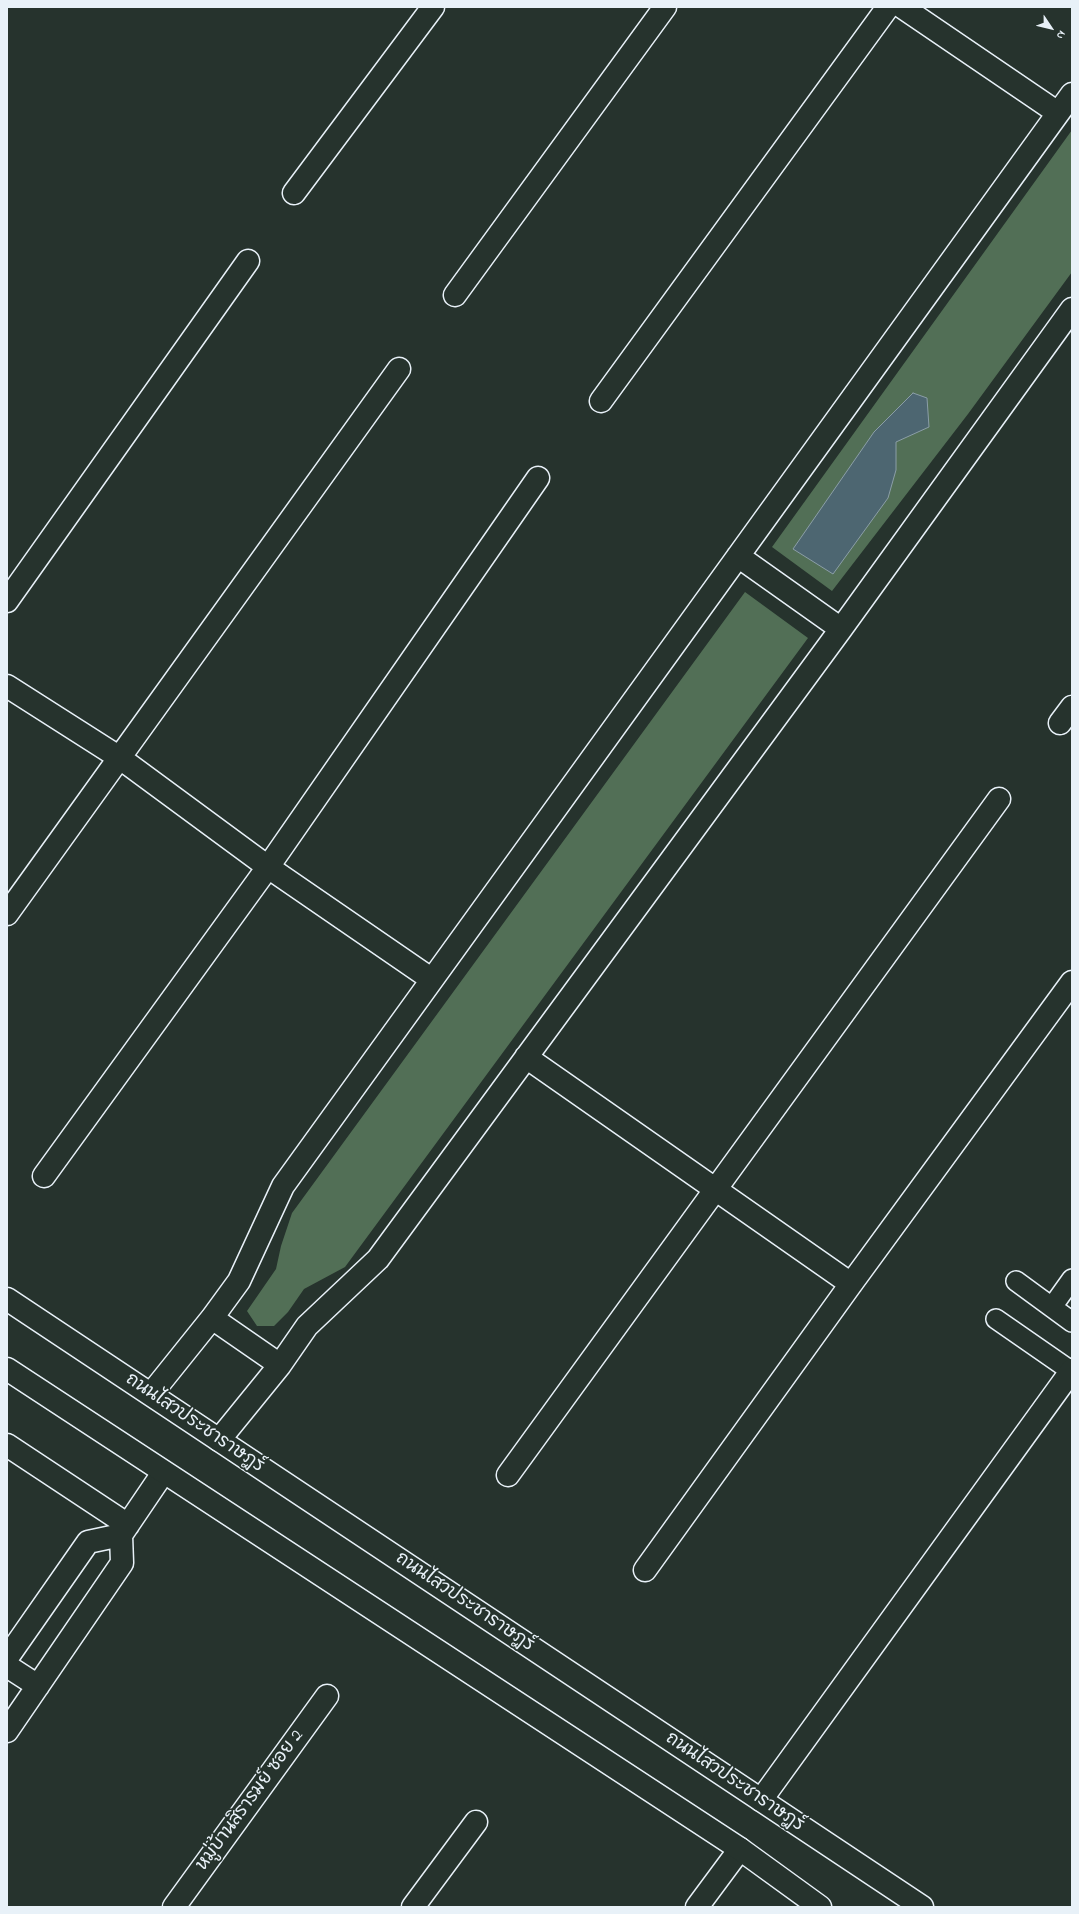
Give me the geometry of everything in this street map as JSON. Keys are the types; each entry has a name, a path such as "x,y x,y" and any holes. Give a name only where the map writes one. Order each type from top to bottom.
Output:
{"street":[{"path":"294,193 433,7"},
{"path":"455,295 665,7"},
{"path":"601,401 888,7"},
{"path":"902,7 1058,113"},
{"path":"151,1394 212,1318 238,1281 283,1186 431,979 1072,94"},
{"path":"7,601 248,261"},
{"path":"219,1440 280,1365 307,1326 378,1259 840,629 1072,309"},
{"path":"7,914 399,369"},
{"path":"44,1176 268,867 538,478"},
{"path":"738,556 840,629"},
{"path":"7,686 120,758 268,867 431,979"},
{"path":"508,1475 999,799"},
{"path":"646,1570 851,1284 1072,982"},
{"path":"526,1057 851,1284"},
{"name":"ถนนไสวประชาราษฎร์","path":"7,1299 922,1907"},
{"path":"212,1318 280,1365"},
{"path":"7,1369 163,1473 740,1849 820,1907"},
{"path":"761,1800 1071,1371"},
{"path":"7,1445 124,1530"},
{"path":"7,1731 122,1563 124,1530 163,1473"},
{"path":"7,1658 88,1542 124,1530"},
{"path":"7,1666 38,1686"},
{"name":"หมู่บ้านสิรารมย์ ซอย 2","path":"174,1907 327,1696"},
{"path":"413,1907 476,1822"},
{"path":"698,1907 740,1849"}],"lane":[{"path":"1052,1307 1072,1280"},
{"path":"1016,1281 1072,1322"},
{"path":"996,1319 1071,1371"}],"green space":[{"path":"1072,130 1072,272 968,414 832,591 772,547"},
{"path":"745,592 808,638 345,1267 304,1289 288,1312 274,1326 257,1326 247,1311 276,1269 281,1246 292,1213"}],"water":[{"path":"913,393 927,398 929,427 896,442 896,470 888,498 833,574 793,549 874,432"}]}
